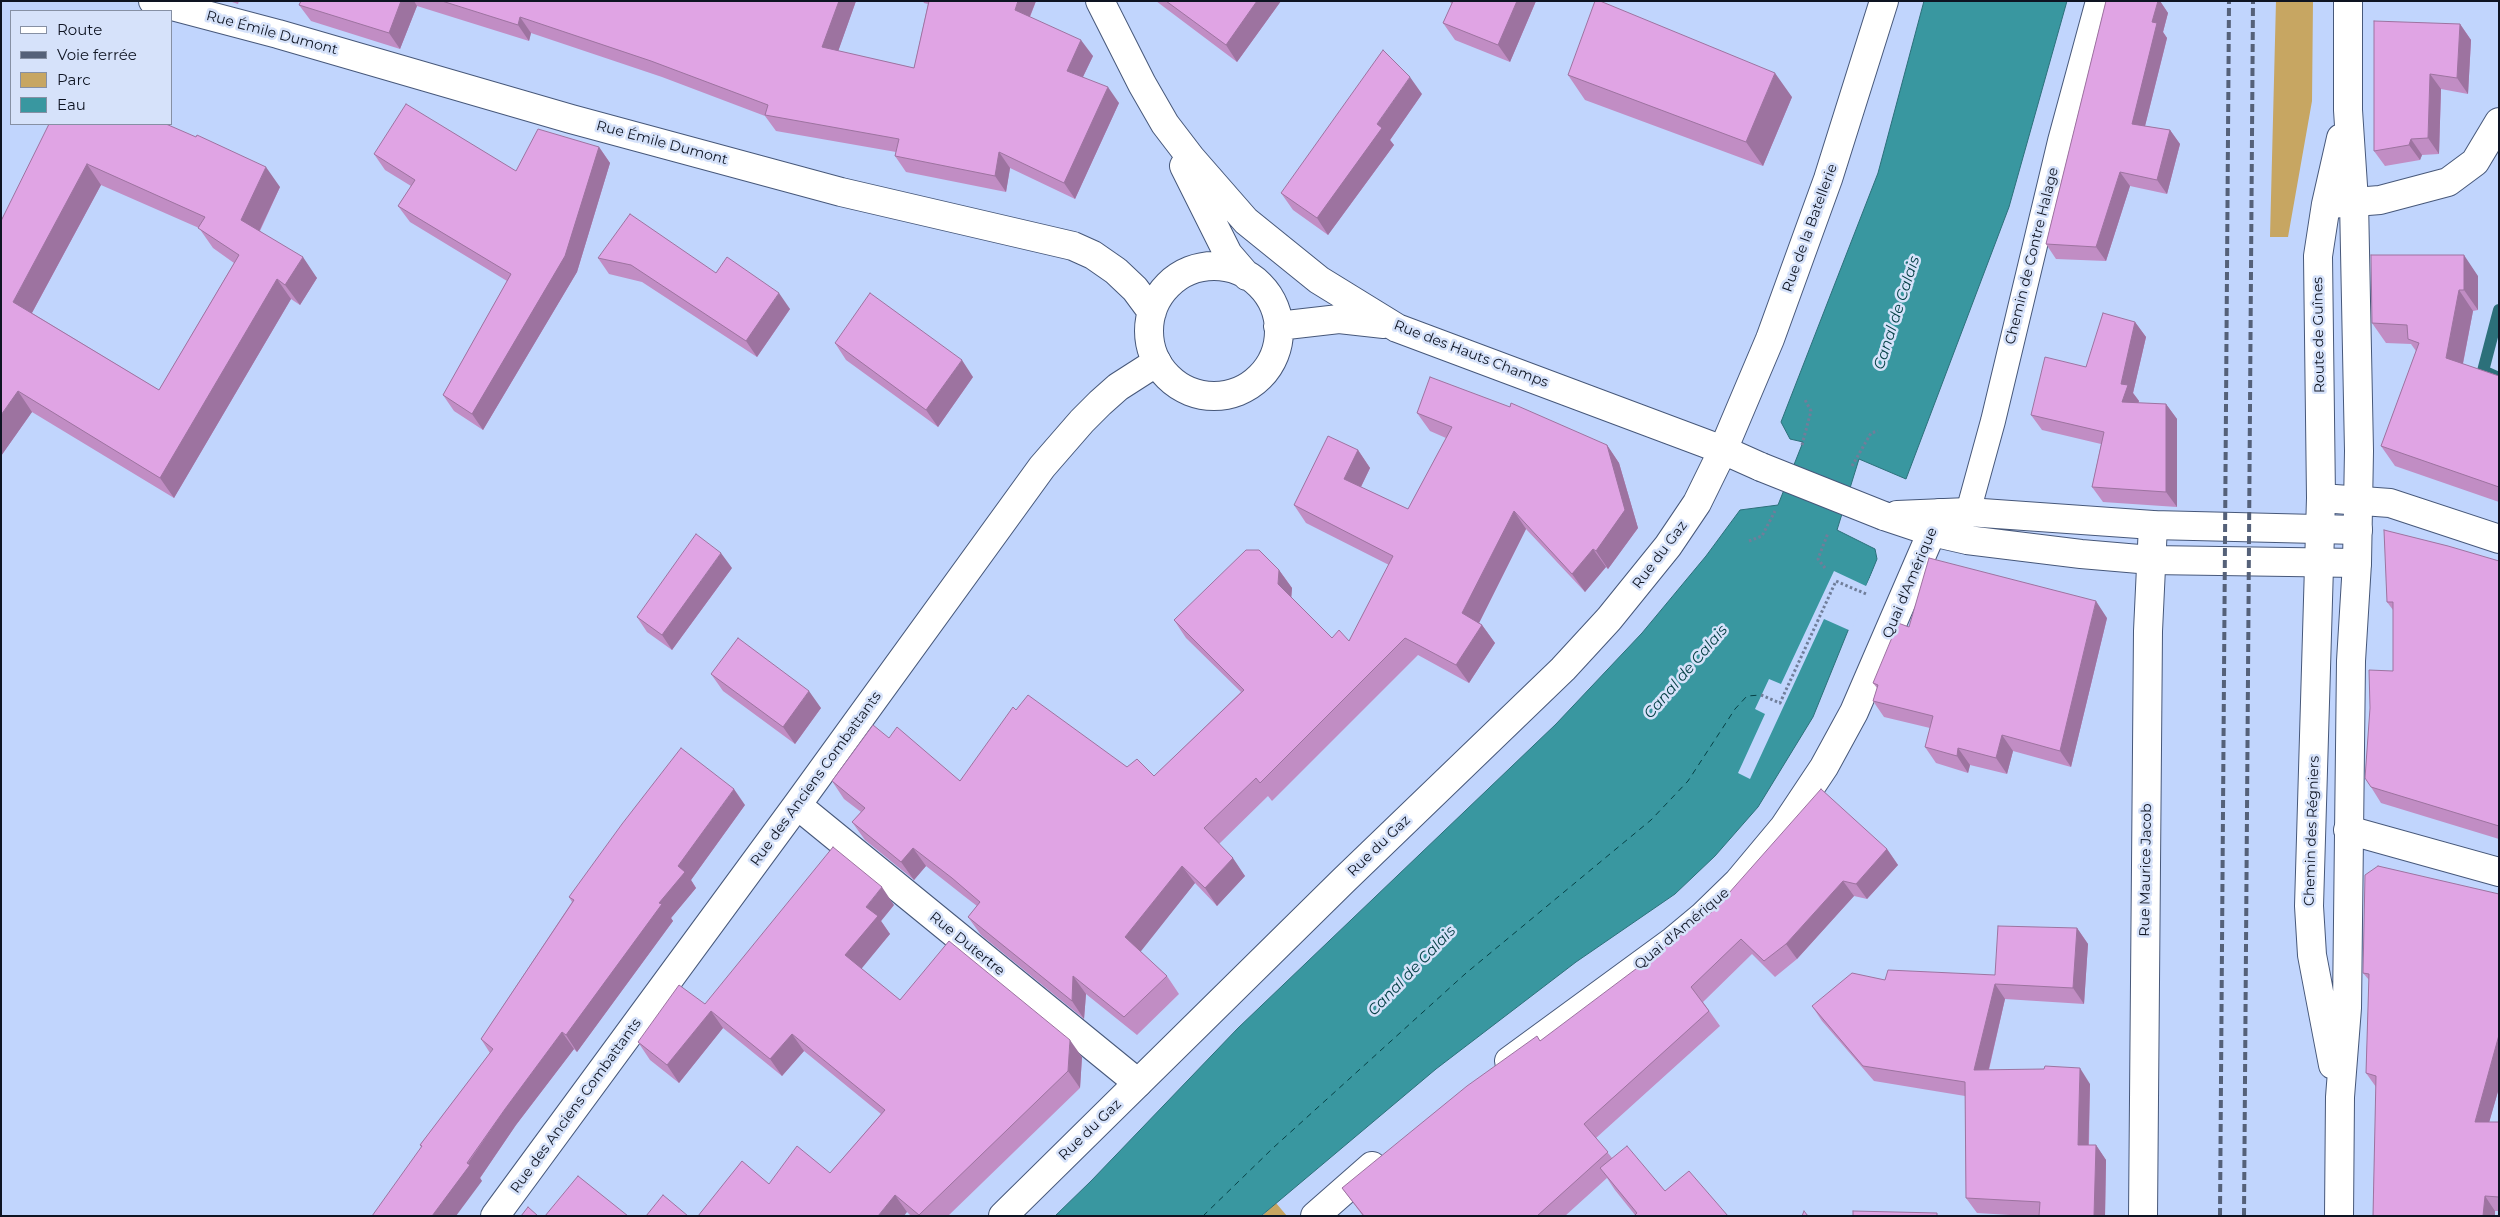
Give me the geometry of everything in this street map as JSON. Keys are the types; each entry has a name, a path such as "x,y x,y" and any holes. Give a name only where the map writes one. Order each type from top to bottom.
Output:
{"street":[{"name":"Rue Émile Dumont","path":"153,1 278,34 571,119 831,189 1073,246 1093,255 1116,271 1135,289 1152,312"},
{"name":"Rue des Hauts Champs","path":"1100,1 1165,124 1215,233 1228,254 1247,276"},
{"name":"Rue de la Batellerie","path":"1723,450 1770,339 1828,179 1884,1"},
{"name":"Route de Guînes","path":"2348,1 2348,110 2354,201 2359,451 2358,530"},
{"name":"Route de Guînes","path":"2318,563 2321,498 2318,272 2326,204 2348,110"},
{"path":"2326,204 2380,200 2448,182 2475,162 2499,122"},
{"name":"Rue des Hauts Champs","path":"1165,124 1211,183 1264,237 1319,280 1397,328 1723,450 1884,516 1936,522 1966,540 2081,554 2151,560 2356,563"},
{"path":"1217,267 1247,276 1269,298 1278,326 1276,347 1269,366 1255,381 1238,392 1217,396 1196,394 1169,379 1157,362 1149,337 1152,312 1161,292 1168,285 1196,269 1217,267"},
{"path":"1278,326 1354,319 1397,328"},
{"name":"Rue des Anciens Combattants","path":"495,1216 797,806 1042,467 1082,421 1118,387 1157,362"},
{"name":"Rue du Gaz","path":"1003,1216 1569,662 1609,619 1668,546 1698,503 1723,450"},
{"path":"2321,498 2358,499 2411,508 2499,539"},
{"path":"1936,522 1968,512 2153,525 2358,530"},
{"name":"Quai d'Amérique","path":"1485,1078 1673,941 1723,899 1762,854 1805,798 1840,740 1862,695 1936,522"},
{"name":"Rue Maurice Jacob","path":"2143,1216 2148,651 2153,525"},
{"name":"Chemin des Régniers","path":"2339,1216 2340,1098 2347,1008 2351,661 2358,530"},
{"name":"Chemin des Régniers","path":"2318,563 2310,930 2312,955 2340,1098"},
{"name":"Rue Dutertre","path":"797,806 1138,1084"},
{"path":"2348,830 2499,872"},
{"path":"1315,1216 1390,1150"}],"lane":[{"name":"Chemin de Contre Halage","path":"1968,512 1993,420 2060,141 2098,1"}],"path":[{"path":"1762,695 1780,703 1836,581 1869,595 1872,588"}],"green space":[{"path":"2276,1 2313,1 2312,101 2288,237 2270,237"},
{"path":"1276,1203 1287,1216 1262,1216"}],"water":[{"name":"Canal de Calais","path":"1924,1 2067,1 2009,207 1906,479 1859,459 1837,530 1875,549 1877,559 1813,717 1758,807 1715,856 1675,894 1576,962 1436,1069 1261,1216 1055,1216 1238,1028 1556,724 1642,633 1706,556 1740,510 1778,505 1803,442 1790,439 1781,422 1878,173"}],"pier":[{"path":"1874,569 1876,570 1851,631 1824,619 1750,779 1738,773 1765,714 1755,709 1769,679 1781,684 1834,571 1866,586"}],"building":[{"path":"301,1 401,1 389,33 299,5"},
{"path":"442,1 839,1 822,47 914,68 929,1 1018,1 1015,10 1081,40 1067,71 1108,87 1064,183 999,152 995,176 895,156 899,139 765,115 768,105 651,61 520,17 518,25"},
{"path":"1166,1 1257,1 1226,45"},
{"path":"1453,1 1517,1 1498,45 1443,23"},
{"path":"1595,1 1600,1 1775,73 1746,142 1568,75"},
{"path":"2106,1 2158,1 2152,22 2157,23 2132,124 2170,130 2157,180 2120,172 2096,247 2046,244"},
{"path":"2374,21 2460,24 2457,78 2430,74 2428,138 2411,139 2409,145 2374,151"},
{"path":"1383,50 1410,77 1377,124 1382,128 1317,218 1281,193"},
{"path":"406,104 516,171 538,129 599,147 565,256 472,414 443,395 511,274 398,206 415,180 374,154"},
{"path":"49,125 168,125 196,137 197,135 266,167 241,220 303,257 285,285 277,279 160,478 18,391 1,415 1,221","holes":["87,164 205,217 198,228 239,255 159,390 13,302"]},
{"path":"630,214 716,273 727,257 779,293 746,341 631,265 598,258"},
{"path":"2371,255 2464,255 2464,290 2459,290 2446,358 2499,376 2499,487 2381,446 2419,343 2408,339 2407,325 2372,323"},
{"path":"870,293 962,360 926,410 835,343"},
{"path":"2103,313 2135,322 2121,384 2128,385 2122,402 2166,404 2166,492 2092,487 2104,432 2031,415 2045,357 2086,367"},
{"path":"1430,377 1510,407 1511,403 1607,445 1625,510 1596,551 1593,549 1572,574 1514,511 1462,613 1482,625 1456,665 1405,638 1260,783 1256,778 1204,828 1233,858 1205,888 1182,866 1125,937 1167,976 1124,1017 1073,976 1072,1001 968,917 980,902 952,878 913,848 901,862 852,822 865,808 832,781 873,725 889,738 897,727 960,781 1013,707 1016,710 1028,695 1127,767 1137,759 1154,776 1244,690 1174,620 1246,550 1259,550 1279,570 1278,584 1332,638 1339,630 1349,641 1393,556 1294,505 1328,436 1358,450 1344,479 1408,509 1452,427 1417,413"},
{"path":"2384,530 2499,561 2499,826 2371,787 2365,778 2370,708 2369,670 2393,671 2393,602 2387,602"},
{"path":"696,534 721,553 662,635 637,617"},
{"path":"1929,558 2096,601 2060,751 2002,735 1996,758 1958,748 1957,756 1925,747 1933,716 1873,701 1878,685 1873,683 1898,623 1909,627"},
{"path":"738,638 809,691 783,727 711,674"},
{"path":"681,748 734,789 678,866 685,872 659,903 662,904 566,1035 562,1032 505,1109 467,1163 470,1165 432,1216 372,1216 422,1146 420,1145 493,1049 481,1039 574,900 569,897"},
{"path":"1821,789 1887,849 1856,884 1843,881 1786,944 1764,961 1741,939 1691,987 1709,1011 1584,1124 1608,1152 1537,1216 1364,1216 1342,1188 1467,1086 1537,1036 1540,1041 1713,911"},
{"path":"833,847 882,887 866,907 878,916 845,955 900,1000 949,941 1070,1040 1068,1071 919,1215 895,1195 878,1216 698,1216 742,1161 769,1184 797,1146 830,1173 885,1110 792,1034 770,1059 711,1011 667,1065 638,1042 679,985 705,1004"},
{"path":"2378,866 2499,894 2499,1035 2475,1122 2499,1122 2499,1197 2485,1196 2483,1216 2373,1216 2376,1076 2366,1073 2369,974 2363,973 2365,875"},
{"path":"1998,926 2077,928 2073,988 1995,984 1974,1070 2044,1069 2045,1066 2080,1068 2078,1145 2096,1145 2094,1216 2039,1216 2040,1202 1966,1198 1965,1082 1863,1066 1812,1006 1852,973 1885,980 1888,970 1995,975"},
{"path":"1627,1146 1665,1191 1689,1171 1728,1216 1634,1216 1637,1213 1600,1168"},
{"path":"578,1176 628,1216 545,1216"},
{"path":"663,1195 688,1216 646,1216"},
{"path":"528,1207 538,1216 521,1216"},
{"path":"1853,1211 1937,1213 1937,1216 1853,1216"}],"waterway":[{"path":"2499,310 2483,371 2499,378"}],"ferry route":[{"path":"1203,1216 1273,1148 1465,974 1651,820 1688,781 1735,709 1747,696 1761,695"}],"railway":[{"path":"2220,1216 2229,1"},
{"path":"2244,1216 2253,1"}]}
